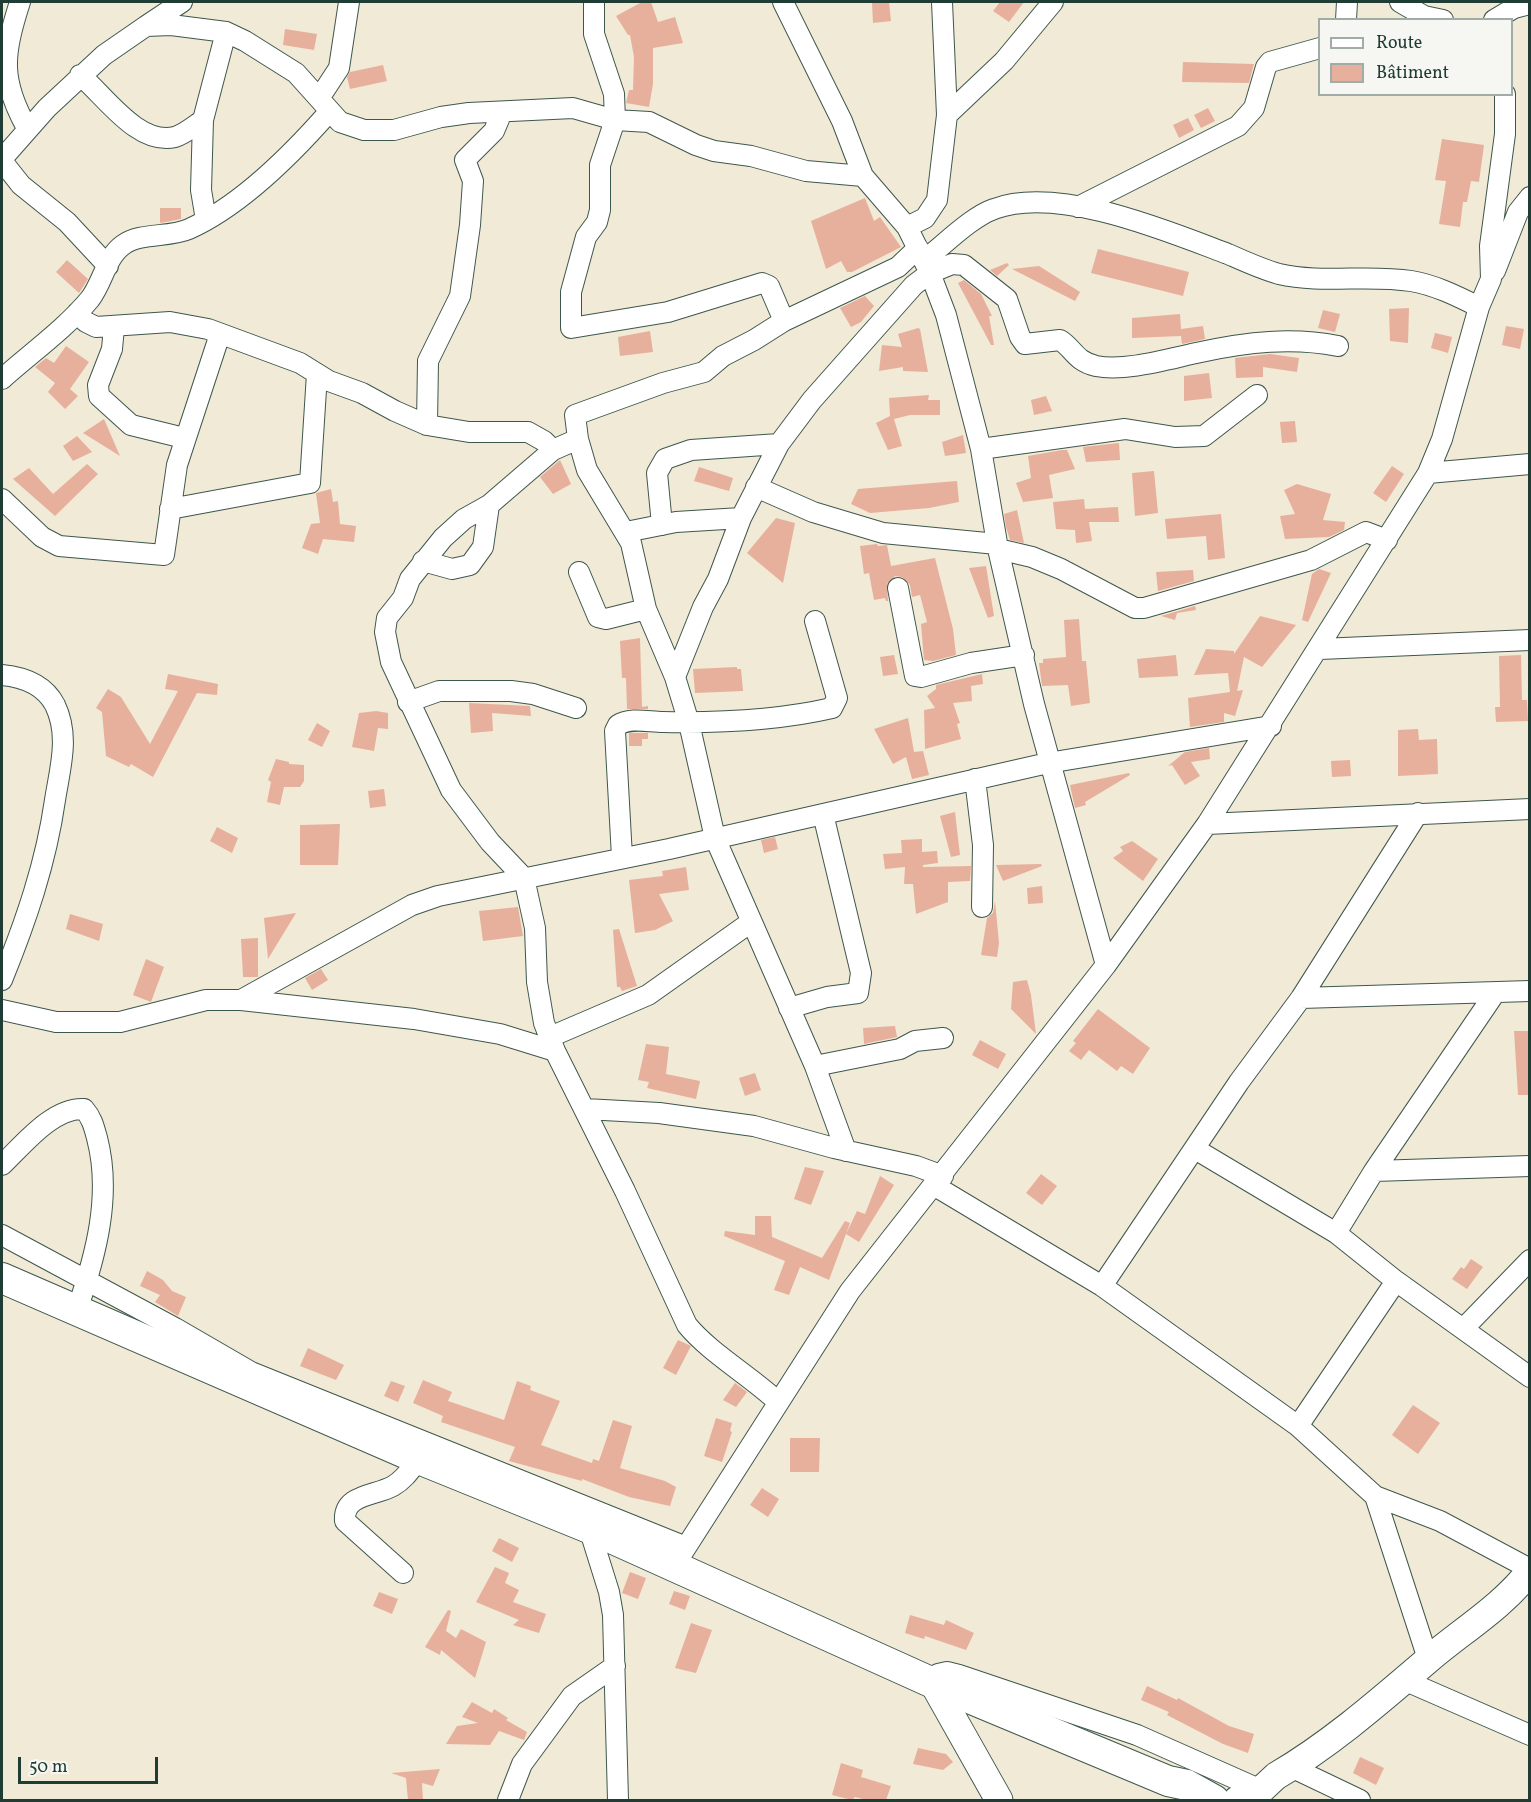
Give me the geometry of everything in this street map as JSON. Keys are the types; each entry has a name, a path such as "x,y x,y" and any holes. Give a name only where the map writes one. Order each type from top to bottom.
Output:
{"main road":[{"path":"2,1278 419,1459 589,1528 680,1557 933,1683 1168,1782 1187,1785 1214,1800"}],"street":[{"path":"20,2 7,41 3,72 7,98 27,128"},
{"path":"108,266 67,222 21,185 2,160 27,128 80,75 182,2"},
{"path":"2,379 77,313 100,283 115,252 125,243 182,232 206,219 264,176 311,133 339,68 349,2"},
{"path":"594,2 594,34 614,94 615,120 600,165 600,210 597,222 586,237 571,292 571,328 668,312 762,283 769,286 784,321"},
{"path":"783,2 842,121 863,176 908,227 924,260 954,341 981,449 997,546 1048,763 1106,965"},
{"path":"908,227 925,218 937,200 946,116 942,2"},
{"path":"946,116 1004,61 1053,2"},
{"path":"1346,18 1347,2"},
{"path":"1400,2 1424,16 1434,18"},
{"path":"1498,18 1518,8"},
{"path":"146,26 183,26 226,32 288,68 351,127 379,131 406,128 441,117 564,107 615,120 649,122 696,145 714,151 751,156 806,171 863,176"},
{"path":"206,219 201,190 203,120 226,32"},
{"path":"1078,207 1238,126 1254,108 1266,67 1270,62 1318,49"},
{"path":"80,75 119,114 148,135 159,138 178,136 203,120"},
{"path":"1491,279 1491,246 1505,134 1505,96"},
{"path":"427,425 428,361 460,296 470,225 473,181 465,160 494,131 502,112"},
{"path":"2,1235 251,1371 680,1557 777,1401 850,1291 939,1181 1106,965 1207,824 1320,649 1428,473 1442,439 1479,307 1518,212 1530,197"},
{"path":"846,1151 815,1066 716,838 689,723 675,677 646,609 636,559 626,532 593,483 578,439 575,415 663,383 698,375 723,356 784,321 898,267 924,260 995,208 1035,202 1078,207 1152,225 1278,273 1311,279 1410,280 1447,291 1479,307"},
{"path":"924,260 964,265 1007,299 1020,338 1025,344 1060,340 1074,356 1096,366 1110,367 1149,362 1272,341 1304,340 1338,346"},
{"path":"675,677 703,607 718,579 741,518 779,444 812,400 914,285 924,260"},
{"path":"77,313 91,326 114,327 156,322 182,322 271,351 427,425 468,432 528,432 544,441 553,450"},
{"path":"114,327 112,349 98,385 99,396 131,424 184,438"},
{"path":"2,499 42,537 59,546 164,555 177,465 220,334"},
{"path":"170,509 310,483 318,374"},
{"path":"981,449 1125,429 1175,437 1204,436 1257,395"},
{"path":"578,439 553,450 489,505 464,519 423,561 410,579 403,598 387,618 386,650 408,702 451,790 490,842 524,878 535,928 537,982 544,1023 687,1325 698,1339 742,1370 777,1401"},
{"path":"662,525 657,473 665,459 675,454 702,448 779,444"},
{"path":"1428,473 1530,464"},
{"path":"756,487 813,512 883,533 997,546 1032,557 1135,608 1144,608 1311,561 1366,532 1387,540"},
{"path":"423,561 452,569 470,565 483,547 489,505"},
{"path":"626,532 703,519 741,518"},
{"path":"579,572 598,617 606,619 646,609"},
{"path":"898,588 915,676 921,677 993,659 1024,655"},
{"path":"622,857 615,731 618,724 631,721 689,723 785,715 832,708 837,698 815,621"},
{"path":"1320,649 1530,640"},
{"path":"2,675 37,683 54,704 61,722 64,748 53,822 41,875 2,980"},
{"path":"408,702 439,691 511,691 533,694 576,708"},
{"path":"241,1000 412,905 438,896 716,838 1048,763 1271,726"},
{"path":"975,778 983,845 982,907"},
{"path":"1207,824 1530,809"},
{"path":"1102,1286 1239,1082 1301,998 1418,813"},
{"path":"789,1008 827,997 858,993 861,985 861,973 823,814"},
{"path":"2,1010 56,1022 120,1022 206,1000 241,1000 414,1019 553,1044 648,995 751,922"},
{"path":"1301,998 1530,991"},
{"path":"1336,1233 1374,1171 1494,993"},
{"path":"815,1066 900,1049 915,1041 943,1038"},
{"path":"2,1165 39,1130 67,1111 84,1109 91,1116 103,1161 104,1188 94,1252 77,1310"},
{"path":"585,1109 659,1113 754,1126 846,1151 916,1166 1102,1286 1298,1426 1375,1496 1440,1521 1530,1570 1512,1594 1428,1659 1406,1681 1291,1767 1249,1795 1137,1735 959,1675 947,1672 938,1674 933,1683 999,1800"},
{"path":"1195,1149 1336,1233 1396,1281 1530,1377"},
{"path":"1374,1171 1530,1166"},
{"path":"1464,1328 1530,1260"},
{"path":"1298,1426 1396,1281"},
{"path":"403,1573 345,1521 344,1511 349,1504 391,1487 404,1479 419,1459"},
{"path":"1375,1496 1428,1659"},
{"path":"589,1528 609,1592 615,1666 618,1800"},
{"path":"508,1800 522,1764 572,1696 615,1666"},
{"path":"1406,1681 1530,1735"},
{"path":"1291,1767 1360,1800"}],"building":[{"path":"642,2 651,2 658,22 675,17 683,43 653,48 653,84 649,107 626,103 629,90 633,90 634,57 630,35 616,16"},
{"path":"889,2 891,21 873,23 872,3"},
{"path":"1000,2 1024,2 1009,22 993,11"},
{"path":"285,29 317,34 314,50 283,45"},
{"path":"1183,62 1254,64 1249,83 1182,82"},
{"path":"383,65 387,81 350,89 347,77 350,72"},
{"path":"1208,108 1215,121 1201,128 1194,115"},
{"path":"1188,118 1194,130 1179,138 1173,125"},
{"path":"1442,139 1484,145 1479,182 1471,181 1467,202 1463,202 1460,227 1439,224 1446,181 1435,180"},
{"path":"865,198 874,221 880,217 901,247 852,272 847,272 841,261 826,269 811,221"},
{"path":"160,208 181,208 181,219 160,223"},
{"path":"1098,249 1189,272 1183,296 1091,273"},
{"path":"67,260 88,279 79,293 56,272"},
{"path":"1007,263 1009,265 997,276 990,270"},
{"path":"1039,266 1080,292 1075,301 1012,269"},
{"path":"964,280 981,294 992,316 989,316 994,345 991,345 958,283"},
{"path":"865,296 874,306 861,322 851,327 840,308"},
{"path":"1409,308 1408,343 1390,341 1389,309"},
{"path":"1323,310 1340,314 1335,332 1318,328"},
{"path":"1180,314 1181,329 1203,326 1205,339 1182,344 1181,336 1132,338 1132,318"},
{"path":"1506,326 1524,329 1520,349 1502,345"},
{"path":"918,328 928,372 903,371 903,367 879,371 882,345 902,347 898,334"},
{"path":"650,331 653,352 620,356 618,337"},
{"path":"1435,333 1452,337 1448,353 1431,348"},
{"path":"66,346 89,362 70,389 78,396 65,409 48,392 55,383 35,367 46,358 54,363"},
{"path":"1270,354 1299,358 1297,372 1263,367 1263,377 1236,378 1235,358"},
{"path":"1209,373 1212,398 1184,401 1184,376"},
{"path":"929,395 928,400 940,400 940,415 910,415 894,419 902,446 888,450 876,423 890,416 889,398"},
{"path":"1046,396 1052,411 1034,415 1031,400"},
{"path":"104,419 120,456 83,433"},
{"path":"1295,421 1297,442 1282,443 1280,422"},
{"path":"963,435 966,453 945,456 942,442"},
{"path":"77,436 92,452 73,461 63,446"},
{"path":"1119,443 1120,460 1086,462 1083,447"},
{"path":"1067,450 1075,469 1049,475 1053,498 1023,502 1016,483 1031,478 1028,456"},
{"path":"560,460 571,484 553,494 540,477"},
{"path":"87,464 98,474 55,516 13,479 29,468 53,494"},
{"path":"1392,466 1404,474 1386,502 1373,493"},
{"path":"699,467 733,478 729,491 694,481"},
{"path":"1154,471 1158,513 1135,516 1132,473"},
{"path":"957,481 959,502 929,508 870,513 851,504 858,489"},
{"path":"1297,484 1331,494 1323,520 1345,522 1344,530 1329,537 1285,539 1280,516 1295,514 1284,490"},
{"path":"331,489 333,502 338,501 340,524 356,526 354,542 323,539 318,554 302,548 311,524 320,523 316,493"},
{"path":"1084,499 1085,509 1118,507 1119,522 1089,522 1092,541 1076,543 1075,530 1056,529 1053,502"},
{"path":"1017,510 1024,543 1010,540 1006,527 1004,514"},
{"path":"1221,514 1225,558 1208,560 1206,536 1167,539 1165,519"},
{"path":"776,518 795,523 783,583 747,553"},
{"path":"877,544 878,546 887,545 891,566 935,558 953,629 956,655 933,661 924,660 921,624 927,622 920,595 912,597 910,585 902,577 895,576 887,584 888,601 885,598 874,600 869,573 864,574 860,546"},
{"path":"986,566 994,616 988,618 969,568"},
{"path":"1319,569 1331,573 1308,622 1302,620 1312,574"},
{"path":"1193,570 1194,581 1158,591 1156,572"},
{"path":"1195,606 1196,610 1177,613 1175,620 1161,616"},
{"path":"1260,616 1296,625 1262,667 1244,657 1237,691 1243,690 1235,716 1224,713 1224,722 1190,727 1188,698 1230,692 1228,673 1194,675 1206,649 1234,651 1234,654"},
{"path":"1079,619 1082,661 1086,661 1090,703 1071,706 1068,685 1042,686 1039,663 1043,663 1043,659 1066,657 1064,620"},
{"path":"640,638 642,707 648,706 648,709 627,709 626,678 622,678 620,641"},
{"path":"894,655 898,674 883,676 880,657"},
{"path":"1176,655 1178,676 1139,678 1137,659"},
{"path":"1521,655 1522,700 1527,700 1528,721 1496,722 1495,707 1500,707 1499,656"},
{"path":"737,667 741,669 743,691 695,693 693,669"},
{"path":"168,674 218,684 217,695 197,693 153,777 131,764 129,767 106,756 102,712 96,708 108,689 121,697 150,744 178,691 165,689"},
{"path":"982,674 983,684 971,686 972,701 953,703 960,723 957,724 961,739 925,749 924,710 935,708 927,696 936,689 936,685"},
{"path":"469,703 530,706 531,716 492,713 493,731 471,733"},
{"path":"376,711 388,713 388,729 378,728 374,751 352,747 359,713"},
{"path":"908,718 914,752 923,751 929,775 912,779 906,757 893,764 874,729"},
{"path":"317,723 330,731 322,747 308,740"},
{"path":"1418,729 1419,740 1437,739 1438,774 1398,776 1398,730"},
{"path":"629,733 648,733 648,739 642,739 642,746 629,746"},
{"path":"1209,748 1210,759 1191,762 1200,776 1185,785 1172,765 1168,766 1185,752"},
{"path":"276,759 289,762 289,764 304,765 304,781 300,787 284,787 280,805 267,802 271,782 268,780"},
{"path":"1350,760 1351,776 1332,777 1331,761"},
{"path":"1129,773 1130,775 1085,802 1086,805 1075,808 1070,785"},
{"path":"384,789 386,806 370,808 368,791"},
{"path":"955,812 960,855 951,857 940,816"},
{"path":"340,824 338,865 300,865 300,825"},
{"path":"217,827 238,838 232,853 210,841"},
{"path":"775,837 778,849 764,853 761,840"},
{"path":"922,839 922,852 937,851 938,863 923,865 923,867 971,866 970,881 948,882 948,902 916,914 913,884 904,884 905,867 885,869 883,854 902,853 901,840"},
{"path":"1132,841 1158,859 1143,881 1113,858 1123,851 1120,847"},
{"path":"1041,864 1042,866 1003,881 996,865"},
{"path":"686,867 689,890 659,894 673,921 655,930 635,933 629,880 663,876 662,871"},
{"path":"1042,886 1043,903 1028,904 1027,888"},
{"path":"995,901 999,943 997,957 981,955 987,918 993,913"},
{"path":"518,907 523,936 483,941 479,911"},
{"path":"296,913 268,959 264,918"},
{"path":"70,914 103,924 99,941 66,929"},
{"path":"619,929 637,986 622,991 620,987 617,987 613,930"},
{"path":"258,938 258,977 243,977 241,939"},
{"path":"146,959 164,967 151,1002 133,995"},
{"path":"321,969 328,980 312,990 305,978"},
{"path":"1027,980 1036,1034 1011,1009 1013,982"},
{"path":"1098,1009 1150,1048 1133,1074 1121,1066 1117,1071 1089,1050 1081,1060 1069,1051 1076,1043 1073,1041"},
{"path":"895,1026 897,1037 864,1044 863,1028"},
{"path":"1514,1031 1530,1031 1530,1095 1518,1095"},
{"path":"980,1040 1006,1054 998,1069 972,1055"},
{"path":"646,1044 669,1047 666,1074 700,1081 696,1099 647,1088 649,1082 638,1080"},
{"path":"755,1073 761,1090 745,1096 739,1078"},
{"path":"805,1167 824,1171 811,1205 794,1199"},
{"path":"1041,1174 1057,1186 1042,1205 1026,1193"},
{"path":"880,1176 894,1185 859,1242 846,1234 857,1211 865,1214"},
{"path":"755,1216 771,1216 772,1237 822,1258 845,1221 850,1223 829,1280 800,1267 789,1295 774,1290 785,1261 724,1236 725,1231 755,1235"},
{"path":"1471,1259 1483,1267 1467,1289 1452,1279 1461,1267 1464,1269"},
{"path":"147,1271 163,1280 172,1291 186,1297 178,1316 155,1302 160,1295 140,1286"},
{"path":"678,1340 691,1346 676,1375 663,1368"},
{"path":"308,1348 344,1365 336,1380 300,1366"},
{"path":"423,1380 452,1392 448,1401 504,1420 517,1381 531,1386 530,1390 560,1401 541,1445 592,1463 593,1459 599,1461 613,1420 632,1426 620,1468 665,1481 676,1487 670,1506 629,1497 582,1479 582,1481 509,1461 515,1447 441,1422 443,1416 413,1403"},
{"path":"391,1381 405,1386 398,1402 384,1396"},
{"path":"735,1383 747,1392 736,1407 723,1400"},
{"path":"1413,1405 1440,1423 1418,1454 1392,1435"},
{"path":"716,1418 732,1423 730,1431 732,1432 722,1462 704,1456"},
{"path":"790,1438 820,1438 819,1472 790,1472"},
{"path":"762,1488 779,1499 768,1517 750,1505"},
{"path":"499,1538 519,1548 512,1562 492,1551"},
{"path":"495,1567 509,1573 505,1583 519,1590 513,1602 546,1614 539,1633 513,1625 519,1620 476,1602"},
{"path":"630,1572 646,1578 638,1599 622,1593"},
{"path":"674,1591 690,1596 685,1610 669,1604"},
{"path":"379,1592 398,1599 392,1614 373,1606"},
{"path":"448,1610 451,1611 446,1631 456,1638 461,1629 486,1642 475,1678 441,1650 440,1655 425,1647"},
{"path":"910,1615 944,1625 946,1620 974,1633 966,1650 925,1636 924,1639 905,1633"},
{"path":"691,1623 712,1630 696,1673 675,1668"},
{"path":"1147,1686 1177,1700 1178,1698 1229,1726 1254,1734 1248,1753 1223,1744 1167,1715 1169,1712 1141,1700"},
{"path":"472,1702 492,1713 494,1709 508,1718 506,1720 527,1732 524,1740 499,1731 490,1745 446,1744 457,1726 478,1723 462,1717"},
{"path":"918,1748 946,1754 953,1762 943,1770 913,1764"},
{"path":"1360,1757 1384,1768 1376,1785 1353,1773"},
{"path":"841,1763 863,1770 861,1777 891,1786 886,1800 867,1800 855,1797 852,1800 832,1795"},
{"path":"440,1769 433,1786 422,1783 423,1800 408,1800 406,1778 391,1773"}]}
